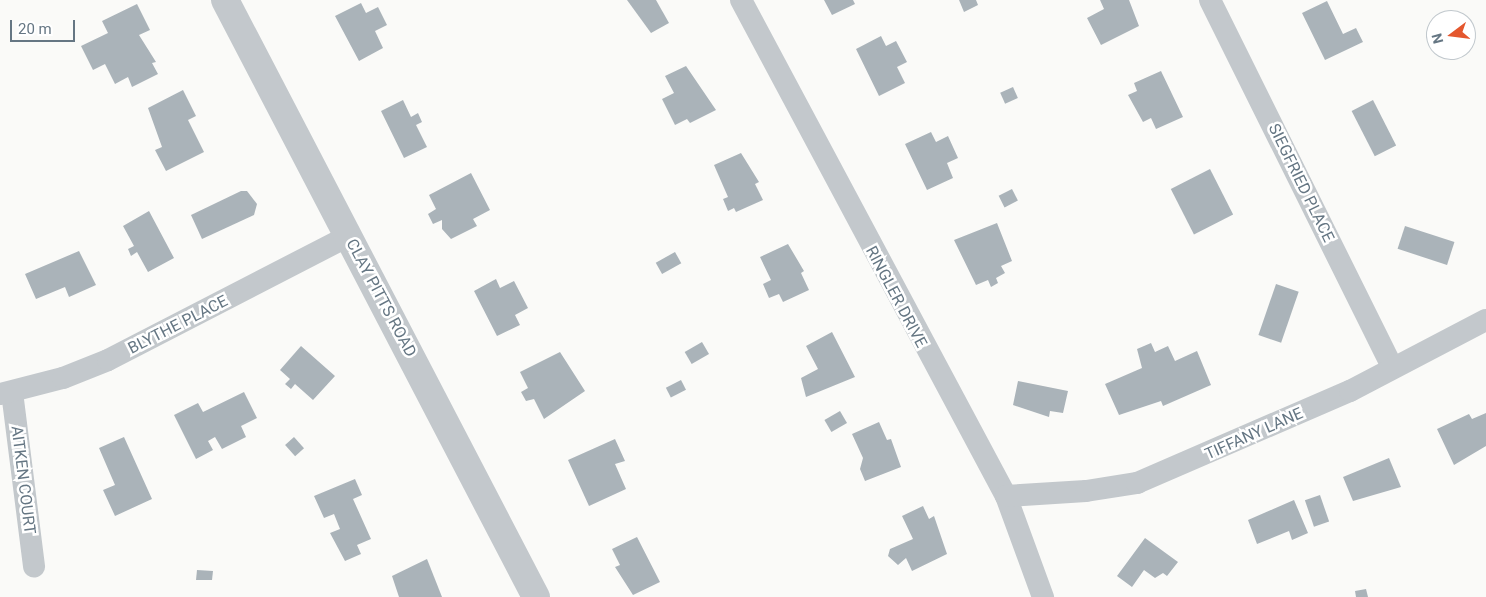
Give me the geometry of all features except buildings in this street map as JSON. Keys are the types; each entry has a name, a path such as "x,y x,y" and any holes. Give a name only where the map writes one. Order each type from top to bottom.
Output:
{"street":[{"name":"CLAY PITTS ROAD","path":"225,0 536,597"},
{"name":"RINGLER DRIVE","path":"741,0 1006,496 1043,597"},
{"name":"SIEGFRIED PLACE","path":"1210,0 1392,366"},
{"name":"BLYTHE PLACE","path":"6,393 108,360 348,236"},
{"name":"TIFFANY LANE","path":"1006,496 1086,491 1137,483 1350,390 1392,366 1486,320"},
{"name":"AITKEN COURT","path":"6,393 34,567"}]}
